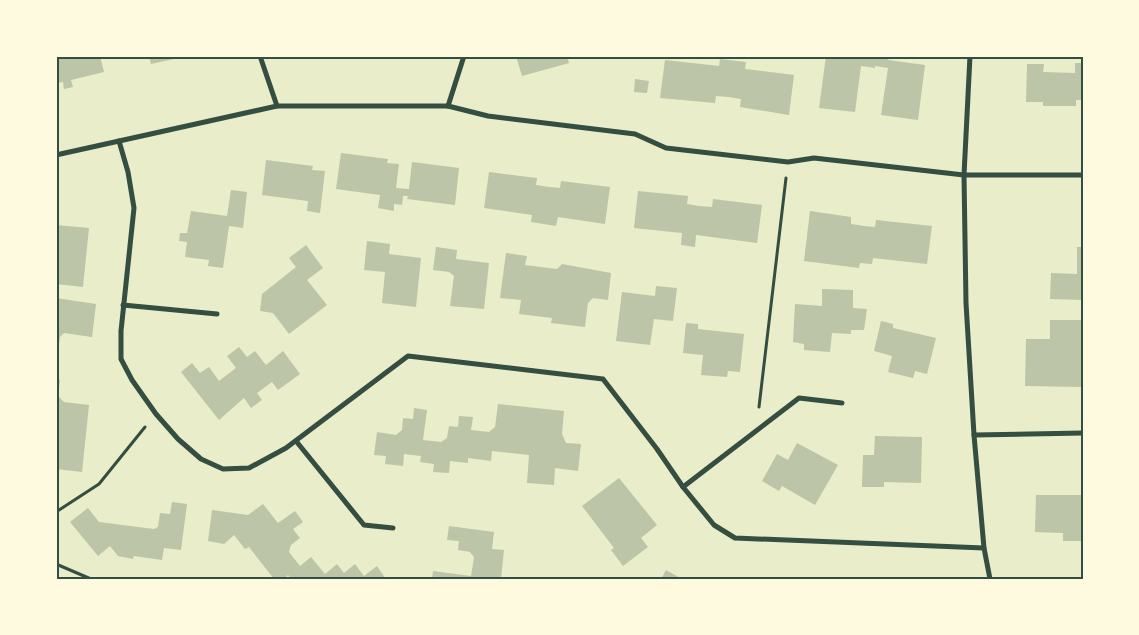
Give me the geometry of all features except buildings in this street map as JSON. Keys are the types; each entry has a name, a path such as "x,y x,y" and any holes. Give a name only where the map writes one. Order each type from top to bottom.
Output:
{"street":[{"path":"260,56 277,106"},
{"path":"448,106 464,56"},
{"path":"970,56 964,175 966,303 974,435 984,548 990,579"},
{"path":"56,155 277,106 448,106 488,116 635,134 666,148 788,162 814,158 964,175 1083,175"},
{"path":"119,141 128,172 134,208 123,305 121,359 132,380 156,414 178,439 201,459 223,469 250,468 296,441 408,356 603,379 657,449 683,487 714,525 735,538 984,548"},
{"path":"123,305 217,314"},
{"path":"683,487 799,398 842,403"},
{"path":"974,435 1083,433"},
{"path":"296,441 364,525 393,528"}],"path":[{"path":"756,430 788,162"},
{"path":"56,512 98,484 156,414"},
{"path":"56,564 91,579"}]}
